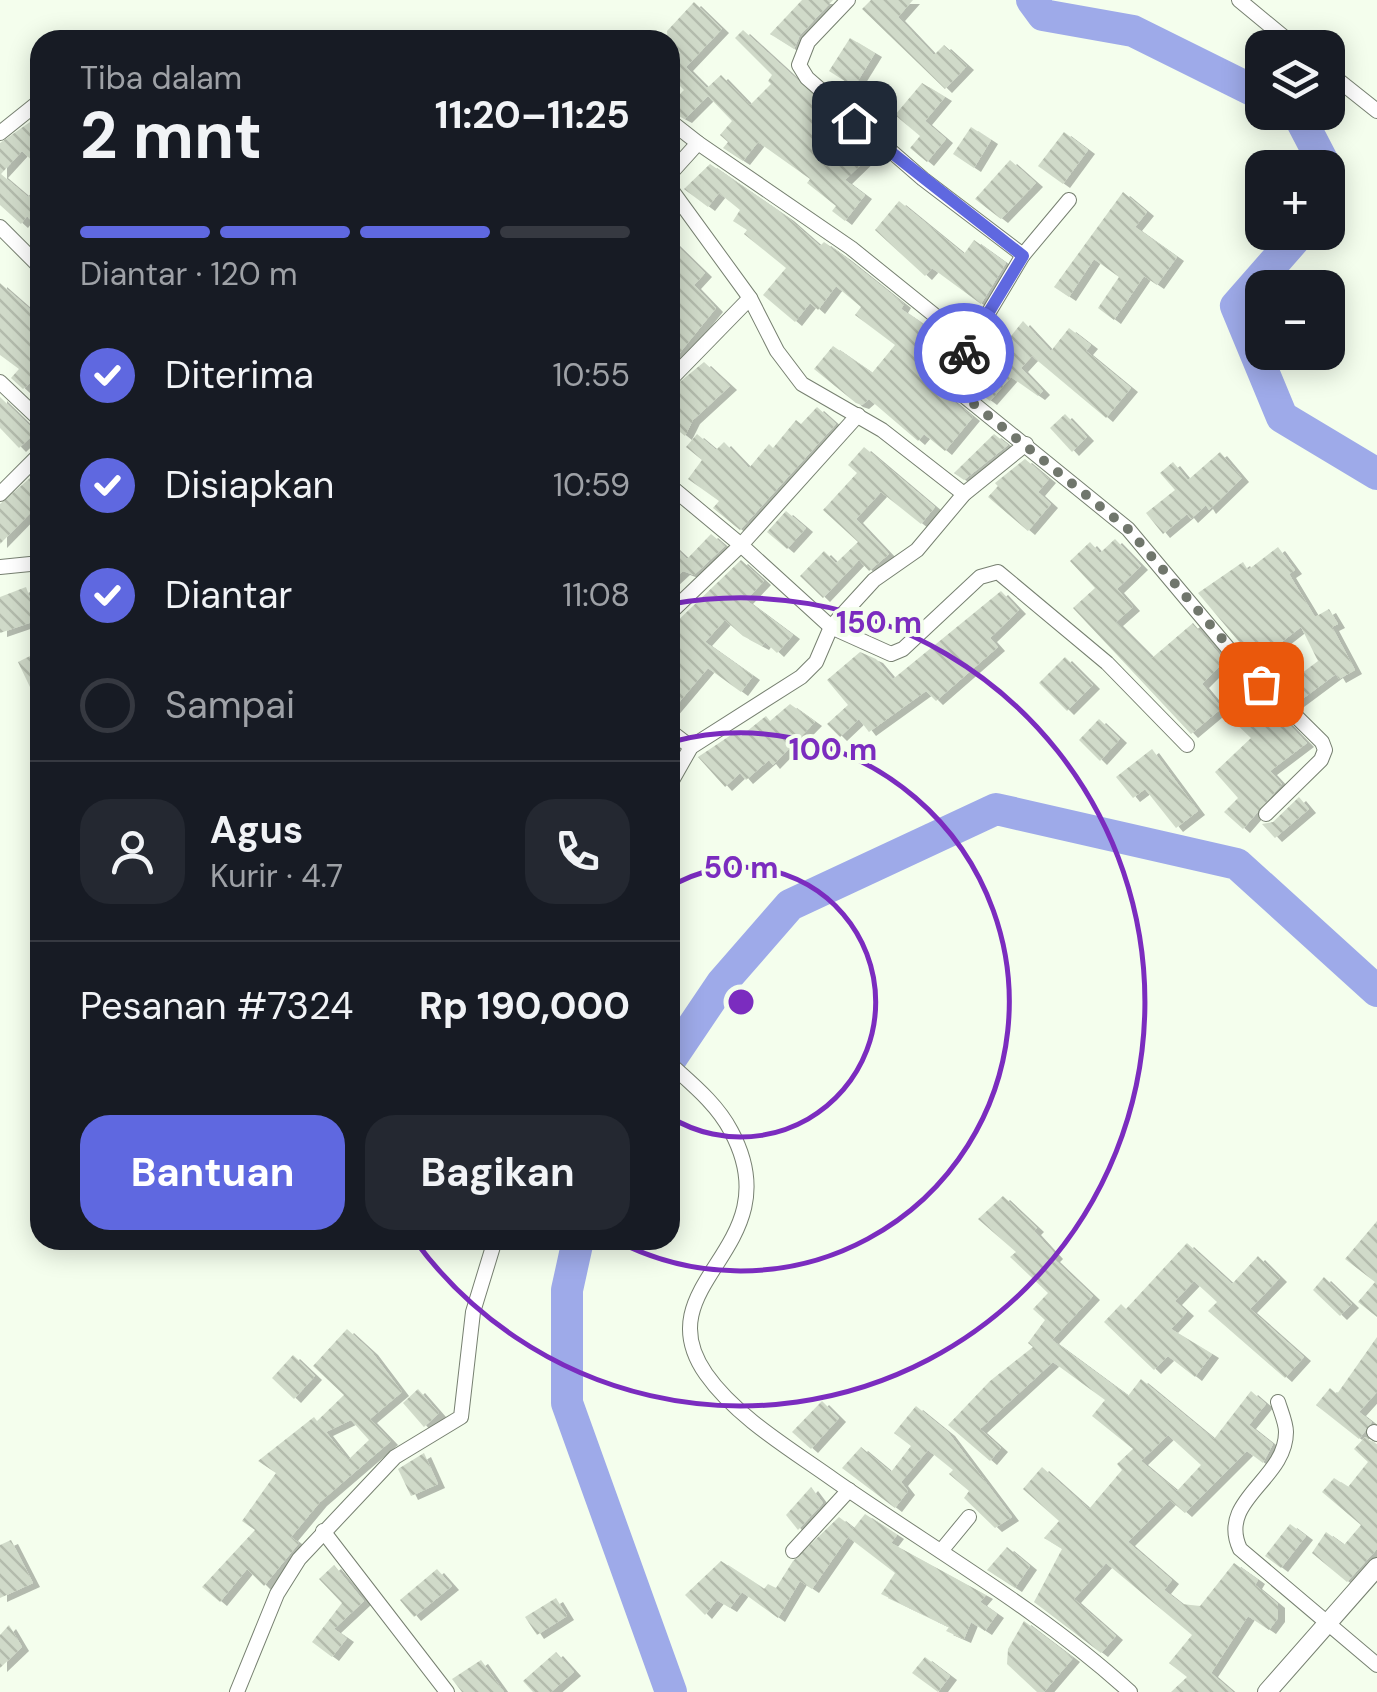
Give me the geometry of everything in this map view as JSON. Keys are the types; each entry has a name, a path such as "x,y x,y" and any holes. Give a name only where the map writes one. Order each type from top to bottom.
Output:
{"street":[{"path":"848,0 802,53 799,65 806,78 922,179 1023,256"},
{"path":"1239,0 1275,30"},
{"path":"1345,86 1377,111"},
{"path":"0,133 30,109"},
{"path":"680,129 851,248 962,337 968,347"},
{"path":"680,163 698,143"},
{"path":"1069,200 1023,256 968,347 945,368 953,387 1128,529 1232,654 1322,742 1325,750 1321,760 1266,814"},
{"path":"680,202 750,298 777,351 802,384 858,415 964,494"},
{"path":"0,226 30,256"},
{"path":"680,370 750,298"},
{"path":"0,382 30,410"},
{"path":"680,603 740,545 858,415"},
{"path":"680,766 691,747 801,677 816,662 831,627 884,570 917,550 964,494 1026,444"},
{"path":"0,494 30,464"},
{"path":"680,494 831,627 886,653 897,653 980,577 998,572 1107,663 1187,745"},
{"path":"0,567 30,563"},
{"path":"680,739 691,747"},
{"path":"680,1073 705,1096 730,1128 746,1178 740,1231 697,1292 688,1314 691,1345 706,1374 739,1408 849,1490 1062,1636 1130,1692"},
{"path":"242,1690 277,1594 323,1531 396,1458 460,1417 474,1312 492,1250"},
{"path":"1278,1402 1287,1430 1285,1444 1278,1460 1238,1511 1234,1536 1240,1550 1377,1666"},
{"path":"793,1551 849,1490"},
{"path":"942,1551 969,1518"},
{"path":"323,1531 448,1692"},
{"path":"1266,1692 1377,1566"}],"building":[{"path":"802,0 833,0 800,35 794,49 770,34"},
{"path":"871,0 913,0 898,17 934,55 944,45 967,66 945,89 862,9"},
{"path":"694,2 722,29 686,67 707,88 721,75 750,105 771,84 768,81 772,75 735,38 743,30 875,151 845,180 865,195 845,221 832,211 836,206 807,183 810,179 758,142 743,161 723,148 728,142 720,135 732,121 708,96 685,119 680,116 680,94 684,90 680,86 680,30 668,30"},
{"path":"850,38 875,53 854,87 829,71"},
{"path":"922,83 945,97 925,121 946,139 927,162 910,148 920,136 895,115"},
{"path":"30,122 30,159 22,151 1,174 28,197 30,194 30,219 27,216 21,224 0,205 0,143"},
{"path":"971,127 991,140 974,168 953,154"},
{"path":"1064,132 1088,150 1063,184 1038,166"},
{"path":"1010,160 1036,183 1001,219 975,199"},
{"path":"710,164 787,217 820,246 824,242 845,257 904,304 901,309 946,340 927,367 946,395 973,417 945,451 924,434 918,441 869,399 862,405 856,403 814,369 833,346 872,373 895,345 855,315 861,307 836,286 818,310 810,303 795,322 763,295 786,268 744,234 747,230 733,221 740,210 719,193 708,207 684,189"},
{"path":"1123,192 1147,212 1135,227 1177,257 1157,285 1144,276 1114,320 1098,308 1119,277 1094,259 1069,297 1054,287"},
{"path":"899,201 964,254 974,240 1006,263 981,304 932,268 925,276 875,230"},
{"path":"680,249 705,273 694,285 716,308 680,353"},
{"path":"0,283 30,309 30,383 23,389 11,378 19,369 0,355"},
{"path":"1023,321 1051,351 1069,328 1091,345 1086,351 1131,388 1106,418 1032,356 1021,368 1043,391 1038,396 1011,377 990,401 962,380 978,357 988,365"},
{"path":"704,362 730,386 693,420 685,436 680,432 680,382"},
{"path":"0,397 30,426 30,438 19,448 0,428"},
{"path":"817,407 836,424 740,530 713,508 719,501 688,479 702,460 686,447 697,434 716,450 724,442 749,468 769,444 773,448 796,420 801,424"},
{"path":"1065,414 1087,437 1072,452 1050,428"},
{"path":"994,434 1008,445 964,480 954,473"},
{"path":"864,447 935,507 921,524 881,492 856,519 889,554 869,571 859,560 823,598 800,576 824,551 836,563 858,542 823,510 857,473 848,465"},
{"path":"1220,452 1242,478 1209,510 1206,505 1191,519 1187,514 1163,534 1146,513 1175,490 1160,473 1173,462 1188,480"},
{"path":"1025,459 1049,479 1038,492 1051,504 1028,531 988,497 998,486 995,483"},
{"path":"30,478 30,513 0,544 0,504"},
{"path":"786,511 806,528 787,549 767,532"},
{"path":"711,534 725,546 694,575 683,571 680,574 680,552 687,559"},
{"path":"1115,539 1141,566 1117,589 1133,607 1116,622 1152,658 1193,623 1225,661 1202,684 1222,708 1191,734 1073,608 1095,588 1070,561 1090,542 1100,553"},
{"path":"1278,547 1295,570 1289,574 1315,617 1329,609 1338,624 1332,627 1355,670 1339,679 1336,674 1297,703 1282,688 1318,661 1301,627 1256,662 1198,593 1243,562 1248,570"},
{"path":"741,560 764,581 746,600 793,635 777,653 765,642 762,646 743,636 725,620 705,642 753,676 741,692 708,668 680,701 680,618"},
{"path":"26,587 30,623 0,633 0,597"},
{"path":"1001,591 1019,610 990,638 998,647 936,701 926,691 869,732 859,719 840,737 827,724 848,705 827,680 860,652 876,659 893,679"},
{"path":"30,656 30,687 18,662"},
{"path":"1065,657 1093,685 1067,711 1039,683"},
{"path":"1257,692 1307,743 1270,771 1282,784 1243,829 1224,812 1238,798 1215,772 1251,738 1231,719"},
{"path":"790,704 815,722 773,765 769,760 746,780 740,773 725,787 698,757 737,731 741,736 766,716 770,721"},
{"path":"1099,719 1120,739 1100,761 1079,740"},
{"path":"1152,749 1198,811 1176,828 1145,789 1133,798 1116,777"},
{"path":"1299,797 1309,809 1275,838 1262,824 1273,822"},
{"path":"1003,1196 1037,1228 1034,1231 1056,1255 1053,1258 1093,1296 1052,1340 1128,1396 1141,1379 1214,1439 1251,1391 1266,1404 1249,1425 1273,1444 1263,1463 1247,1451 1185,1513 1170,1500 1128,1542 1172,1580 1164,1590 1182,1604 1200,1606 1234,1563 1258,1580 1255,1585 1278,1604 1278,1618 1269,1630 1248,1616 1211,1673 1233,1692 1171,1692 1187,1677 1169,1663 1192,1635 1106,1563 1074,1599 1116,1636 1101,1653 1034,1602 1062,1549 1044,1538 1059,1521 1023,1489 1042,1467 1089,1509 1122,1470 1117,1464 1133,1449 1092,1416 1105,1400 1053,1362 980,1429 1001,1448 990,1461 948,1425 990,1381 1033,1347 1028,1343 1045,1320 1033,1309 1048,1293 1010,1257 1016,1252 978,1219","holes":["1168,1435 1201,1465 1177,1491 1141,1461"]},
{"path":"1377,1221 1377,1317 1358,1302 1375,1282 1345,1259"},
{"path":"1187,1243 1232,1284 1258,1256 1280,1278 1250,1309 1304,1357 1285,1378 1208,1311 1217,1302 1194,1281 1175,1301 1187,1312 1171,1329 1212,1354 1195,1377 1168,1356 1154,1370 1104,1322 1121,1304 1126,1309"},
{"path":"1324,1277 1352,1304 1340,1316 1313,1290"},
{"path":"347,1329 371,1351 402,1392 370,1419 391,1441 320,1502 291,1537 299,1543 264,1586 247,1569 220,1602 202,1587 255,1530 242,1521 276,1473 258,1461 314,1417 317,1421 344,1395 313,1366","holes":["351,1420 369,1440 348,1460 326,1432"]},
{"path":"1377,1337 1377,1392 1359,1412 1372,1422 1359,1439 1316,1405 1330,1388 1337,1394"},
{"path":"293,1355 315,1376 294,1399 272,1378"},
{"path":"418,1389 439,1413 424,1427 403,1403"},
{"path":"822,1401 839,1418 811,1449 792,1432"},
{"path":"916,1406 948,1432 1012,1517 995,1528 964,1498 969,1491 949,1474 953,1470 928,1450 901,1482 908,1491 895,1508 842,1468 861,1447 891,1472 911,1446 894,1433"},
{"path":"1365,1437 1377,1445 1377,1549 1347,1582 1312,1553 1326,1532 1344,1545 1361,1525 1322,1492 1334,1478 1348,1487 1368,1462 1354,1449"},
{"path":"424,1453 438,1484 411,1496 398,1469"},
{"path":"811,1487 823,1503 798,1530 786,1515"},
{"path":"865,1514 897,1535 891,1543 986,1595 980,1602 997,1614 985,1631 971,1622 964,1639 946,1631 949,1627 881,1594 895,1573 848,1537 812,1589 800,1581 778,1618 742,1592 730,1608 717,1600 705,1615 685,1595 721,1561 764,1589 768,1584 776,1588 793,1561 839,1517 853,1528 850,1533"},
{"path":"1290,1524 1306,1536 1281,1568 1265,1556"},
{"path":"11,1540 33,1583 0,1598 0,1545"},
{"path":"1007,1547 1030,1566 1015,1588 987,1570"},
{"path":"334,1565 364,1601 334,1629 347,1638 332,1657 312,1642 342,1603 319,1579"},
{"path":"437,1569 452,1586 414,1617 400,1600"},
{"path":"556,1598 567,1616 537,1635 525,1617"},
{"path":"1024,1621 1073,1658 1044,1692 1037,1692 1007,1664 1008,1649"},
{"path":"9,1625 22,1647 0,1668 0,1635"},
{"path":"556,1652 574,1672 551,1692 533,1692 523,1681"},
{"path":"925,1657 950,1676 938,1692 912,1673"},
{"path":"481,1660 504,1692 462,1692 452,1679"}],"waterway":[{"path":"1032,0 1043,15 1133,31 1245,87"},
{"path":"1306,130 1317,150"},
{"path":"1285,250 1236,306 1282,417 1377,474"},
{"path":"680,1045 722,983 790,905 996,809 1237,864 1377,991"},
{"path":"576,1250 567,1290 567,1403 671,1692"}],"way so far":[{"path":"964,353 955,356 945,368 953,387 1128,529 1159,560 1232,654 1261,684"}],"route":[{"path":"854,123 1023,256 964,353"}]}
